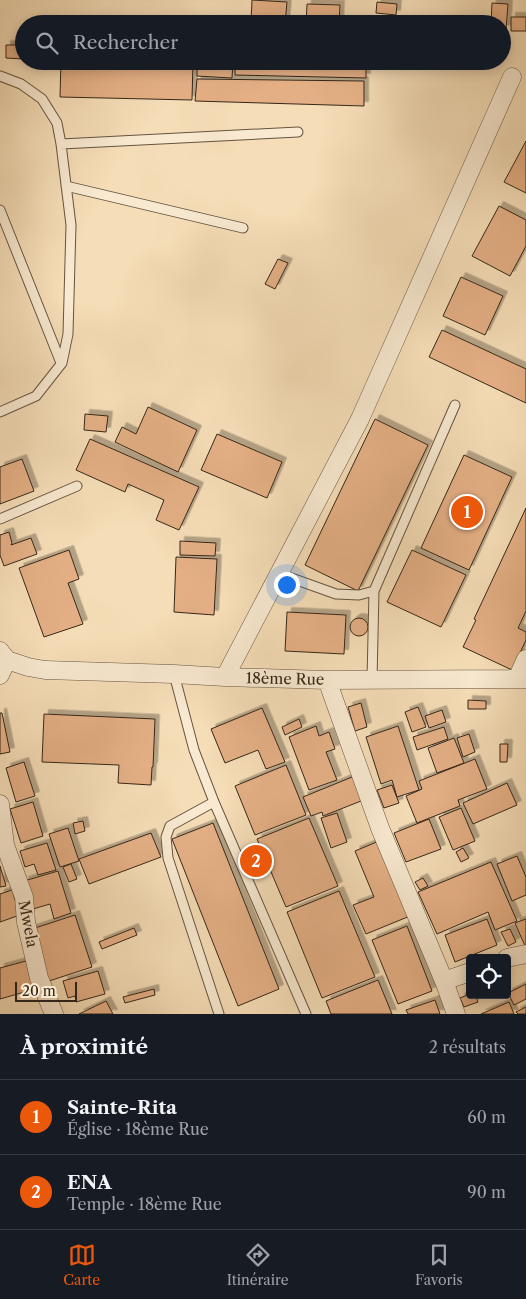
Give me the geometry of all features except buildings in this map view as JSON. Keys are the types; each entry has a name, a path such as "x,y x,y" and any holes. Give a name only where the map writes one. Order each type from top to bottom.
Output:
{"street":[{"path":"225,677 360,419 512,77"},
{"path":"521,679 526,659"},
{"name":"18ème Rue","path":"2,662 45,670 225,677 327,680 521,679"},
{"path":"327,680 380,828 456,1014"},
{"name":"Mwela","path":"0,804 4,846 24,897 26,922 39,978 54,1014"},
{"path":"511,957 526,954"},
{"path":"444,981 466,973"}],"lane":[{"path":"0,76 21,84 42,99 57,123 70,225 68,334 62,363 36,396 0,412"},
{"path":"61,144 298,132"},
{"path":"66,186 243,228"},
{"path":"0,210 62,363"},
{"path":"372,680 374,591 455,405"},
{"path":"0,519 77,486"},
{"path":"280,574 336,594 359,595 374,591"},
{"path":"174,674 194,750 302,1013"},
{"path":"214,802 170,826 166,837 168,858 219,1014"}],"place":[{"name":"Sainte-Rita","path":"467,512"},
{"name":"ENA","path":"256,861"}]}
